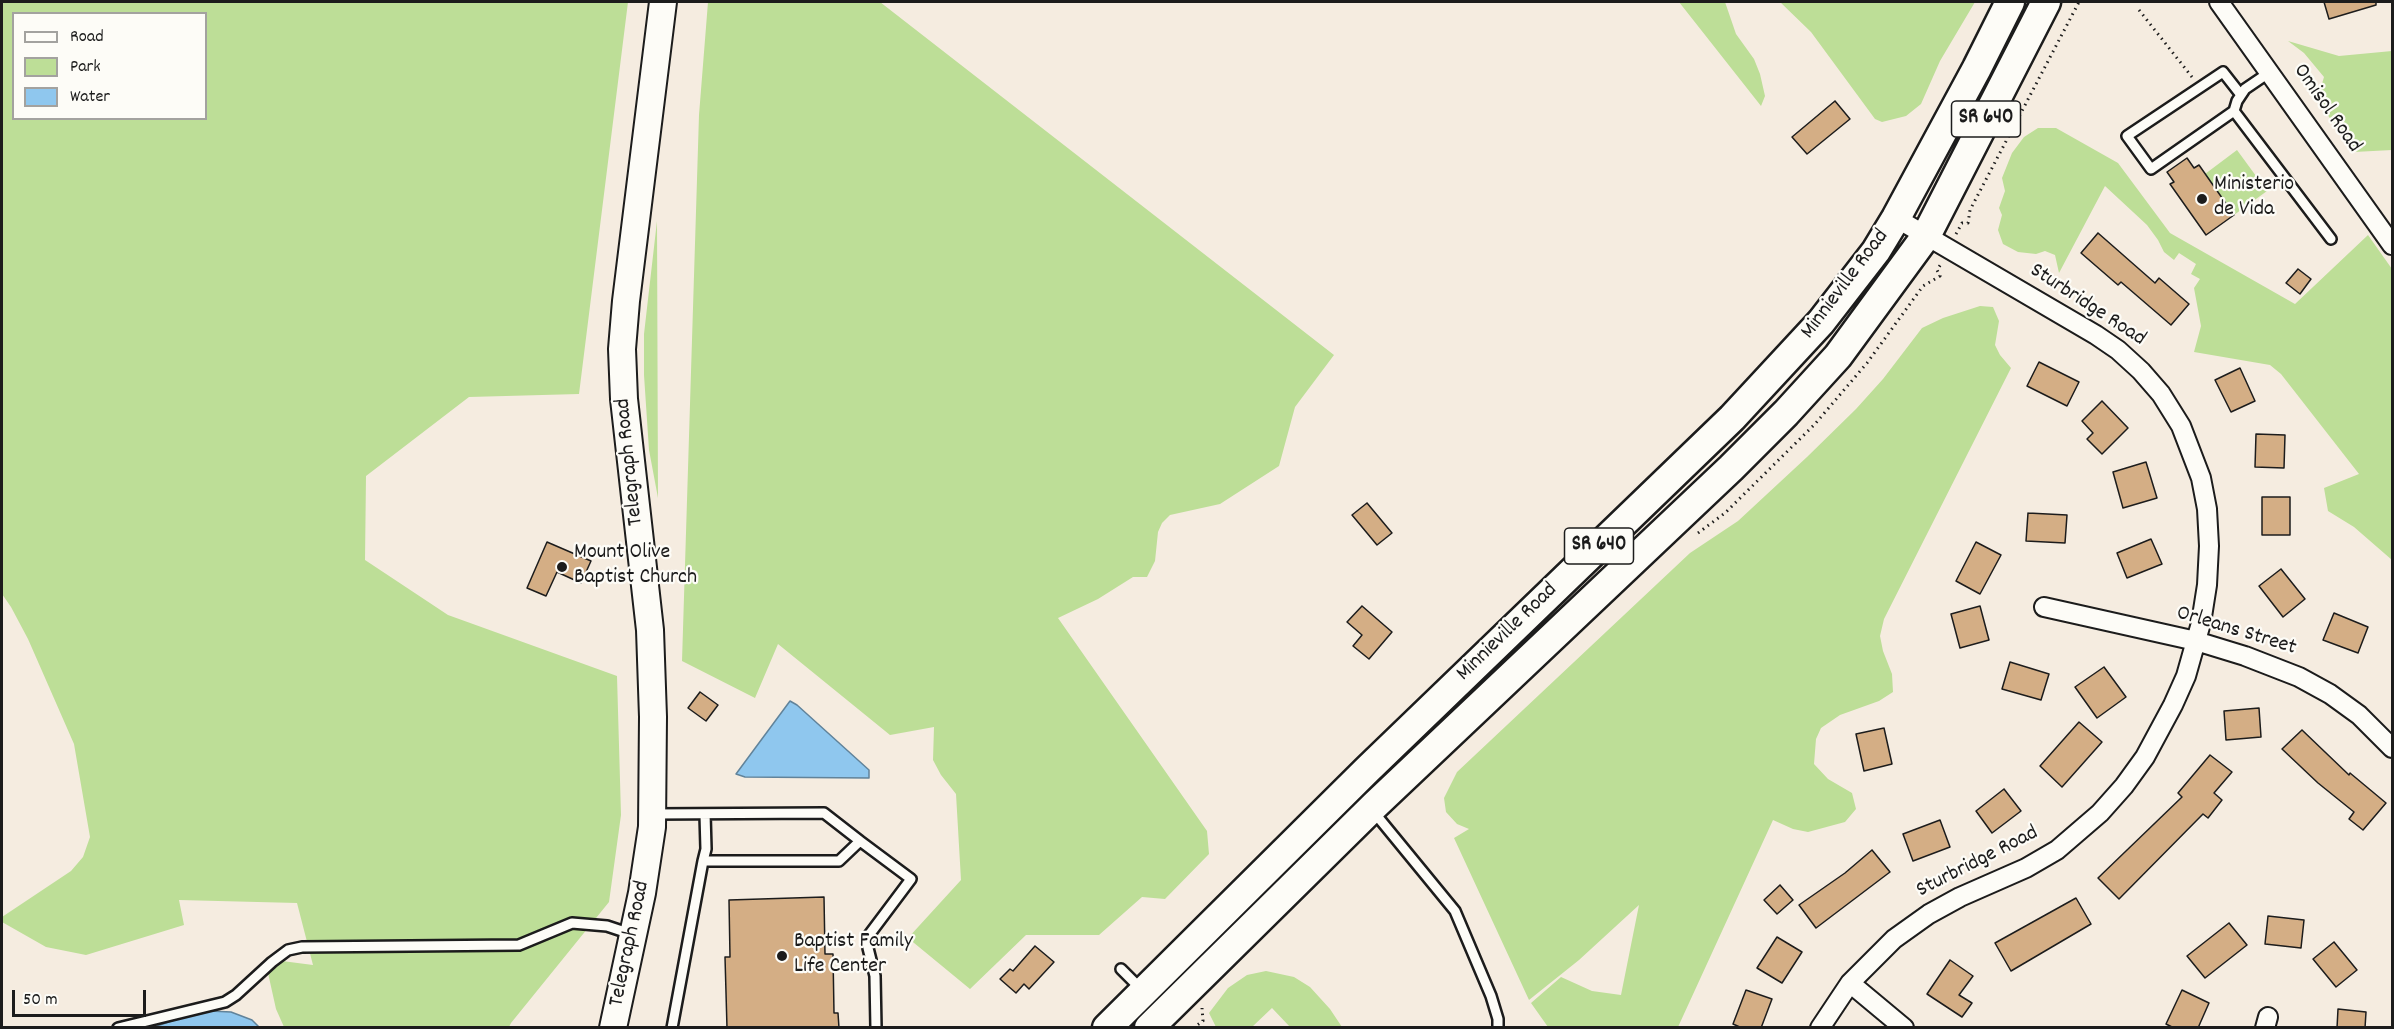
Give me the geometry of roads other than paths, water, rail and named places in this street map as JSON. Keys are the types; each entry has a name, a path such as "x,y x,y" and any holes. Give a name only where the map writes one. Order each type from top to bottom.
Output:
{"main road":[{"name":"Telegraph Road","path":"613,1028 647,865 653,814 654,717 650,630 624,399 622,349 663,2"},
{"name":"Minnieville Road","path":"1107,1028 1367,770 1732,418 1786,362 1847,291 1876,251 1977,68 2010,2"},
{"name":"Minnieville Road","path":"1164,1023 1371,809 1731,468 1838,356 1926,236 2046,2"},
{"path":"1144,992 1164,1023"}],"street":[{"name":"Omisol Road","path":"2219,2 2392,245"},
{"name":"Sturbridge Road","path":"1820,1028 1850,983 1894,939 1929,914 1960,897 2026,868 2056,850 2100,813 2124,786 2145,757 2174,705 2196,641 2207,585 2209,546 2207,508 2193,454 2181,426 2161,394 2141,371 2110,345 1896,218"},
{"name":"Orleans Street","path":"2044,607 2196,641 2245,656 2299,677 2330,694 2359,715 2392,748"},
{"path":"1850,983 1904,1028"}],"lane":[{"path":"2241,95 2223,72 2127,136 2151,169 2234,111 2246,88 2270,72"},
{"path":"2234,111 2331,239"},
{"path":"1371,809 1455,911 1491,996 1498,1019 1498,1028"},
{"path":"653,814 824,813 911,879 869,935 868,948 875,976 876,1028"},
{"path":"672,1028 680,997 706,849 705,814"},
{"path":"703,861 839,861 860,841"},
{"path":"118,1028 225,1002 288,950 302,947 519,945 572,923 607,926 633,935"},
{"path":"1120,969 1144,992"}],"water":[{"path":"790,701 869,770 869,778 745,777 736,774"},
{"path":"210,1011 231,1012 252,1020 259,1027 151,1028 192,1014"}],"place":[{"name":"Ministerio de Vida","path":"2202,199"},
{"name":"Mount Olive Baptist Church","path":"562,567"},
{"name":"Baptist Family Life Center","path":"782,956"}]}
